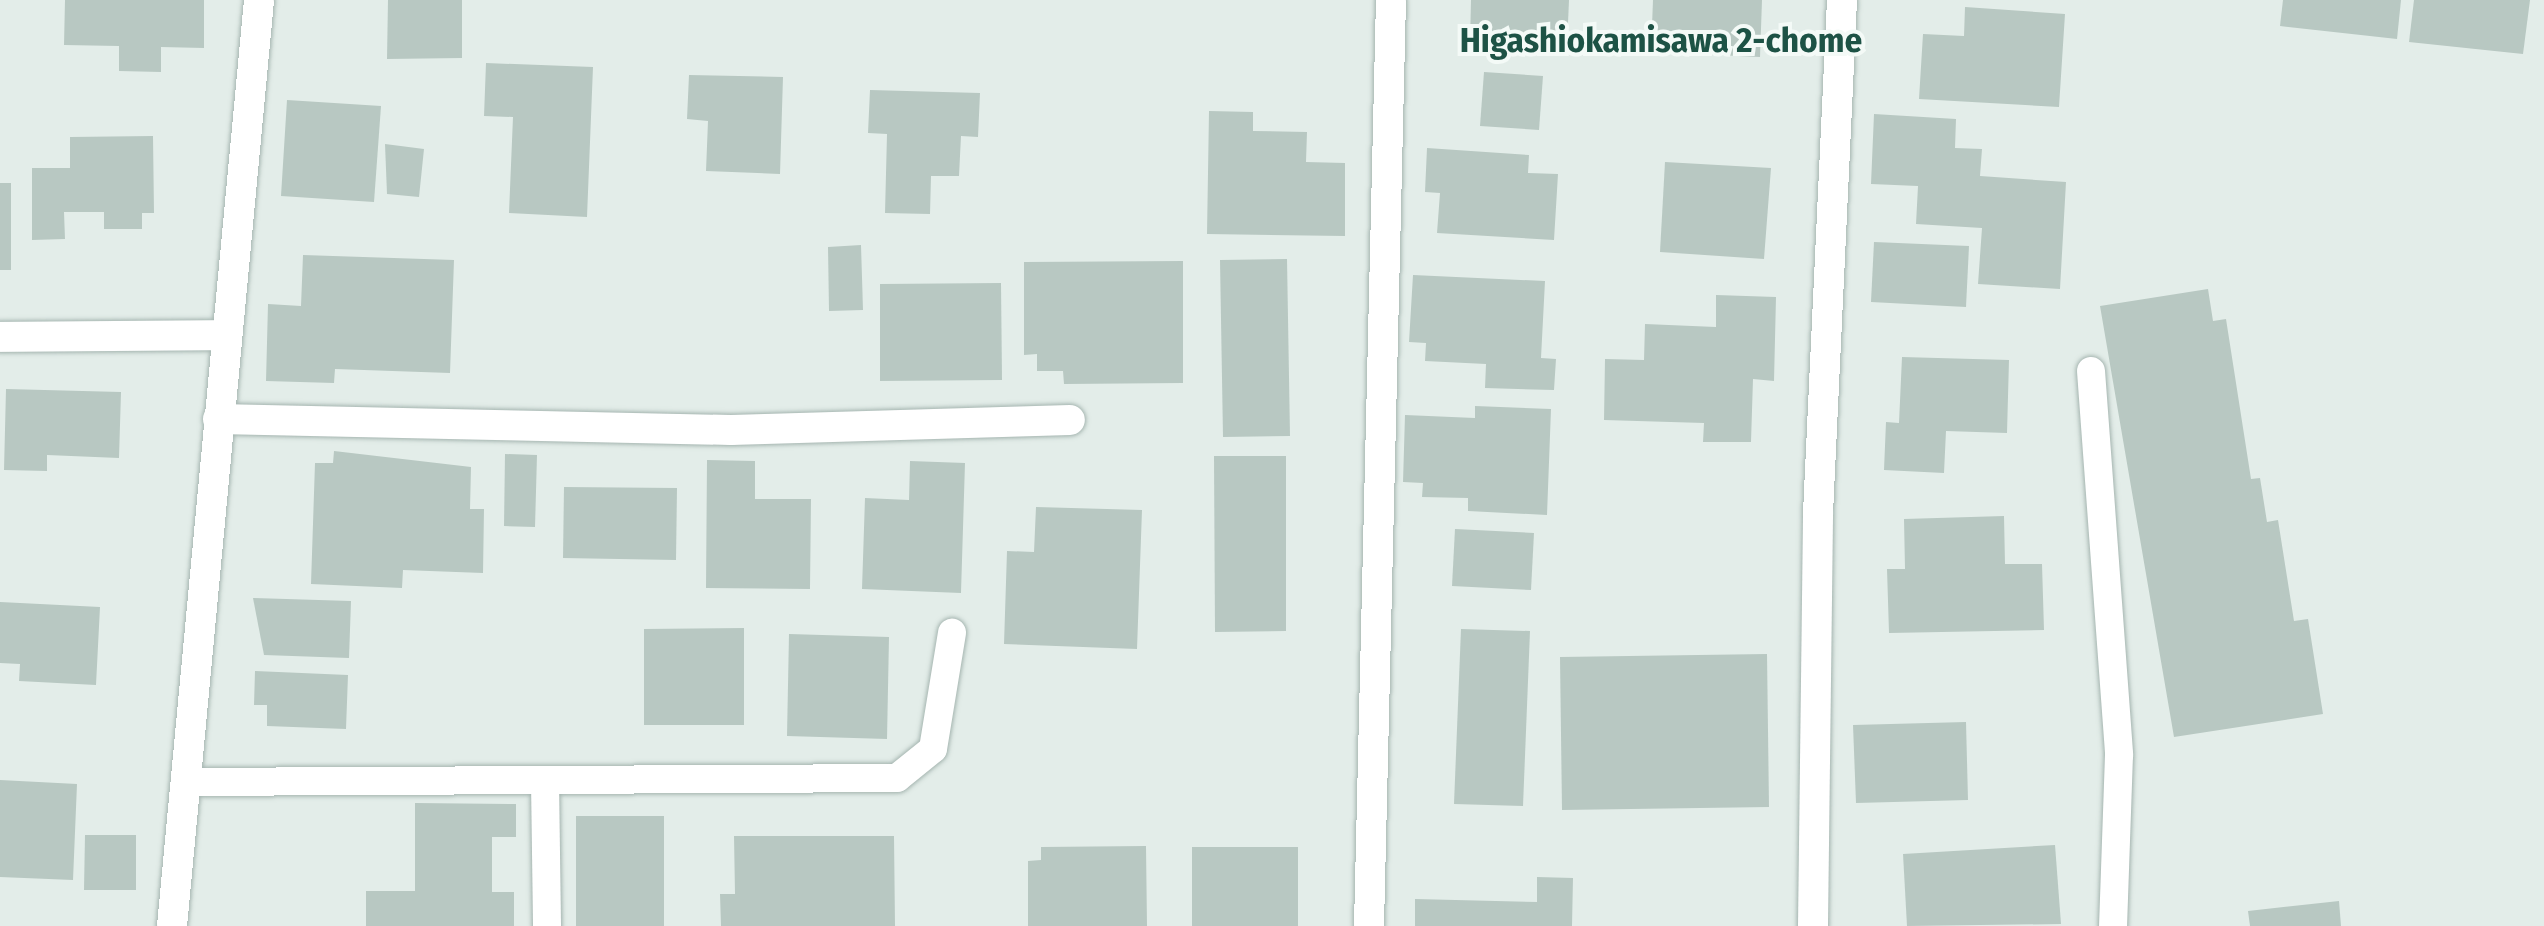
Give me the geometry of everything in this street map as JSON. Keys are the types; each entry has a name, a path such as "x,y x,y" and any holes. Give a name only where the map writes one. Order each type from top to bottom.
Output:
{"street":[{"path":"172,926 259,0"},
{"path":"1369,926 1391,0"},
{"path":"1813,926 1818,513 1842,0"},
{"path":"0,336 225,335"},
{"path":"218,419 731,430 1070,420"}],"lane":[{"path":"2090,372 2119,755 2113,926"},
{"path":"186,782 897,778 933,749 952,632"},
{"path":"545,780 546,926"}],"building":[{"path":"65,0 204,0 204,48 161,47 161,72 119,71 119,46 64,45"},
{"path":"388,0 462,0 462,58 387,59"},
{"path":"1471,0 1569,0 1567,46 1470,43"},
{"path":"1653,0 1762,0 1760,57 1651,52"},
{"path":"2283,0 2401,0 2397,39 2280,26"},
{"path":"2414,0 2530,0 2523,54 2409,42"},
{"path":"1965,7 2065,14 2059,107 1919,99 1923,34 1964,36"},
{"path":"486,63 593,67 587,217 509,213 513,117 484,116"},
{"path":"1484,72 1543,76 1539,130 1480,126"},
{"path":"689,75 783,77 780,174 706,171 708,121 687,119"},
{"path":"870,90 980,93 978,137 961,136 959,176 931,176 930,214 885,213 887,134 868,133"},
{"path":"287,100 381,106 374,202 281,196"},
{"path":"1209,111 1253,112 1253,131 1307,132 1306,162 1345,163 1345,236 1207,234"},
{"path":"1874,114 1956,119 1955,148 1982,149 1980,176 2066,182 2060,289 1978,284 1982,228 1916,224 1918,186 1871,184"},
{"path":"153,136 154,213 142,213 142,229 104,229 104,212 64,212 65,239 32,240 32,168 70,168 70,137"},
{"path":"385,144 424,149 419,197 387,194"},
{"path":"1427,148 1529,155 1528,173 1558,174 1554,240 1437,233 1440,193 1425,192"},
{"path":"1665,162 1771,168 1764,259 1660,252"},
{"path":"0,183 11,183 11,270 0,270"},
{"path":"1874,242 1969,246 1966,307 1871,302"},
{"path":"861,245 863,310 829,311 828,247"},
{"path":"303,255 454,260 450,373 335,369 334,383 266,381 268,304 301,306"},
{"path":"1287,259 1290,436 1223,437 1220,260"},
{"path":"1183,261 1183,383 1064,384 1063,371 1037,371 1037,354 1024,355 1024,262"},
{"path":"1413,275 1545,281 1541,358 1556,359 1554,390 1485,388 1486,364 1425,361 1426,343 1409,342"},
{"path":"1001,283 1002,380 880,381 880,284"},
{"path":"2208,289 2213,321 2226,319 2251,479 2260,478 2267,522 2278,520 2294,621 2308,619 2323,714 2174,737 2100,306"},
{"path":"1716,295 1776,297 1774,381 1753,379 1751,442 1703,442 1704,423 1604,420 1605,359 1644,360 1645,324 1716,327"},
{"path":"1902,357 2009,360 2007,433 1946,431 1944,473 1884,470 1886,422 1899,423"},
{"path":"6,389 121,392 119,458 47,455 47,471 4,470"},
{"path":"1475,406 1551,409 1547,515 1468,511 1468,498 1422,497 1423,483 1403,482 1405,415 1475,418"},
{"path":"334,451 471,467 470,509 484,509 483,573 403,570 402,588 311,584 315,463 333,463"},
{"path":"505,454 537,455 535,527 504,526"},
{"path":"1214,456 1286,456 1286,631 1215,632"},
{"path":"707,460 755,461 755,499 811,499 810,589 706,588"},
{"path":"910,461 965,463 961,593 862,589 865,498 909,500"},
{"path":"564,487 677,488 676,560 563,558"},
{"path":"1036,507 1142,510 1137,649 1004,644 1007,551 1034,552"},
{"path":"2004,516 2005,564 2042,564 2044,630 1889,633 1887,569 1905,569 1904,519"},
{"path":"1455,529 1534,533 1531,590 1452,586"},
{"path":"253,598 351,601 349,658 264,655"},
{"path":"0,602 100,607 96,685 19,681 20,664 0,663"},
{"path":"744,628 744,725 644,725 644,629"},
{"path":"1461,629 1530,631 1523,806 1454,804"},
{"path":"789,634 889,637 887,739 787,736"},
{"path":"1767,654 1769,807 1562,810 1560,657"},
{"path":"255,671 348,675 346,729 267,726 267,705 254,705"},
{"path":"1966,722 1968,800 1856,803 1853,725"},
{"path":"0,780 77,784 73,880 0,877"},
{"path":"415,803 516,804 516,837 492,837 492,892 514,892 514,926 366,926 366,891 415,891"},
{"path":"576,816 664,816 664,926 576,926"},
{"path":"85,835 136,835 136,890 84,890"},
{"path":"734,836 894,836 895,926 721,926 720,894 735,894"},
{"path":"2055,845 2061,924 1907,926 1903,854"},
{"path":"1146,846 1147,926 1028,926 1028,861 1041,860 1041,847"},
{"path":"1192,847 1298,847 1298,926 1192,926"},
{"path":"1537,877 1573,878 1572,926 1415,926 1415,899 1537,902"},
{"path":"2339,901 2341,926 2250,926 2248,911"}],"district":[{"name":"Higashiokamisawa 2-chome","path":"1661,40"}]}
